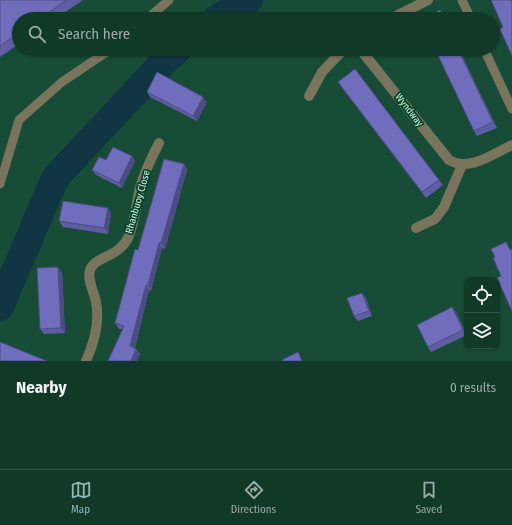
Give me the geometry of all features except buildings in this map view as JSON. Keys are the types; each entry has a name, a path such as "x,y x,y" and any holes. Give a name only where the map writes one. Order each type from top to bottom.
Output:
{"street":[{"path":"404,12 428,0"},
{"path":"309,96 322,72 337,56"},
{"name":"Wyndway","path":"366,56 445,156 453,163 462,165"},
{"name":"Rhanbuoy Close","path":"86,361 97,320 96,302 89,279 90,269 96,262 119,251 128,237 134,220 141,186 158,143"},
{"path":"416,228 434,219 444,207 462,165 473,163 512,145"}],"lane":[{"path":"155,12 169,0"},
{"path":"462,0 467,12"},
{"path":"0,184 19,120 62,82 101,56"},
{"path":"487,56 512,109"}],"waterway":[{"path":"228,12 249,0"},
{"path":"0,307 55,178 171,56"}]}
